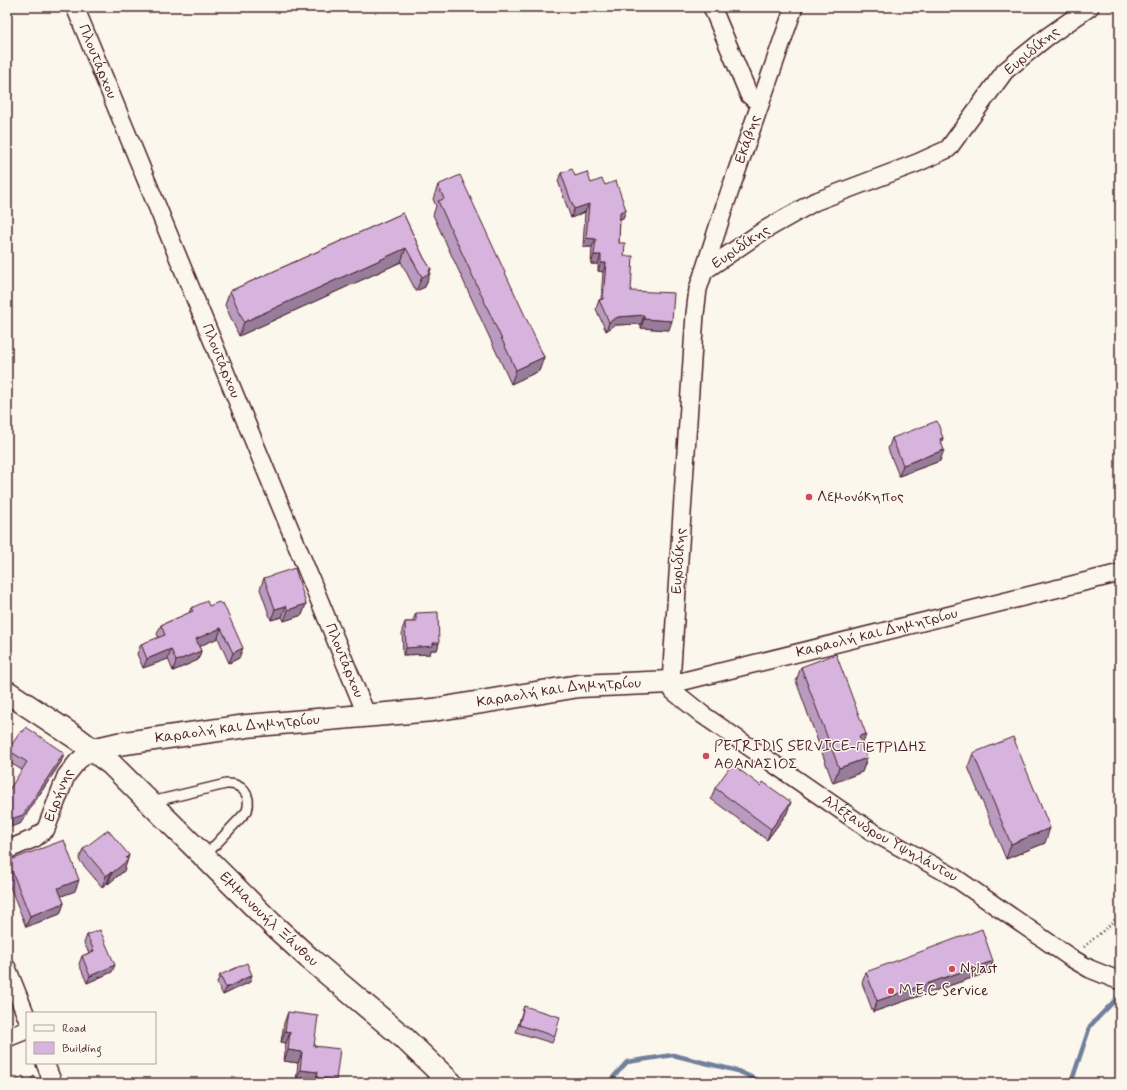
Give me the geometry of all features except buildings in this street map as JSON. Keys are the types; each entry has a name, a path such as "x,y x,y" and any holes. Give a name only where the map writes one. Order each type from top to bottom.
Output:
{"street":[{"name":"Πλουτάρχου","path":"75,7 367,716"},
{"path":"712,7 749,95 760,104"},
{"name":"Εκάβης","path":"704,271 794,7"},
{"name":"Ευριδίκης","path":"671,682 695,314 698,289 704,271 763,231 814,202 917,163 948,149 1005,71 1047,37 1090,7"},
{"name":"Καραολή και Δημητρίου","path":"92,750 118,744 247,726 433,710 579,686 680,682 1120,573"},
{"name":"Αλέξανδρου Υψηλάντου","path":"671,682 673,691 703,715 871,831 954,877 1071,958 1090,969 1120,981"},
{"path":"7,692 92,750"},
{"name":"Εμμανουήλ Ξάνθου","path":"92,750 111,764 204,857 309,958 403,1037 448,1082"},
{"name":"Ειρήνης","path":"7,850 35,838 46,829 66,776 78,761 92,750"},
{"path":"7,968 26,1016"},
{"path":"7,1038 26,1030"},
{"path":"45,1064 53,1083"}],"lane":[{"path":"150,803 226,784 234,784 241,787 247,794 250,803 247,811 204,857"}],"path":[{"path":"1071,958 1111,924 1120,913"}],"waterway":[{"path":"1071,1083 1090,1026 1120,995"},
{"path":"608,1083 627,1062 673,1055 738,1071 764,1083"}],"place":[{"name":"Λεμονόκηπος","path":"809,497"},
{"name":"PETRIDIS SERVICE-ΠΕΤΡΙΔΗΣ ΑΘΑΝΑΣΙΟΣ","path":"706,756"},
{"name":"Nplast","path":"952,969"},
{"name":"M.E.C Service","path":"891,991"}]}
